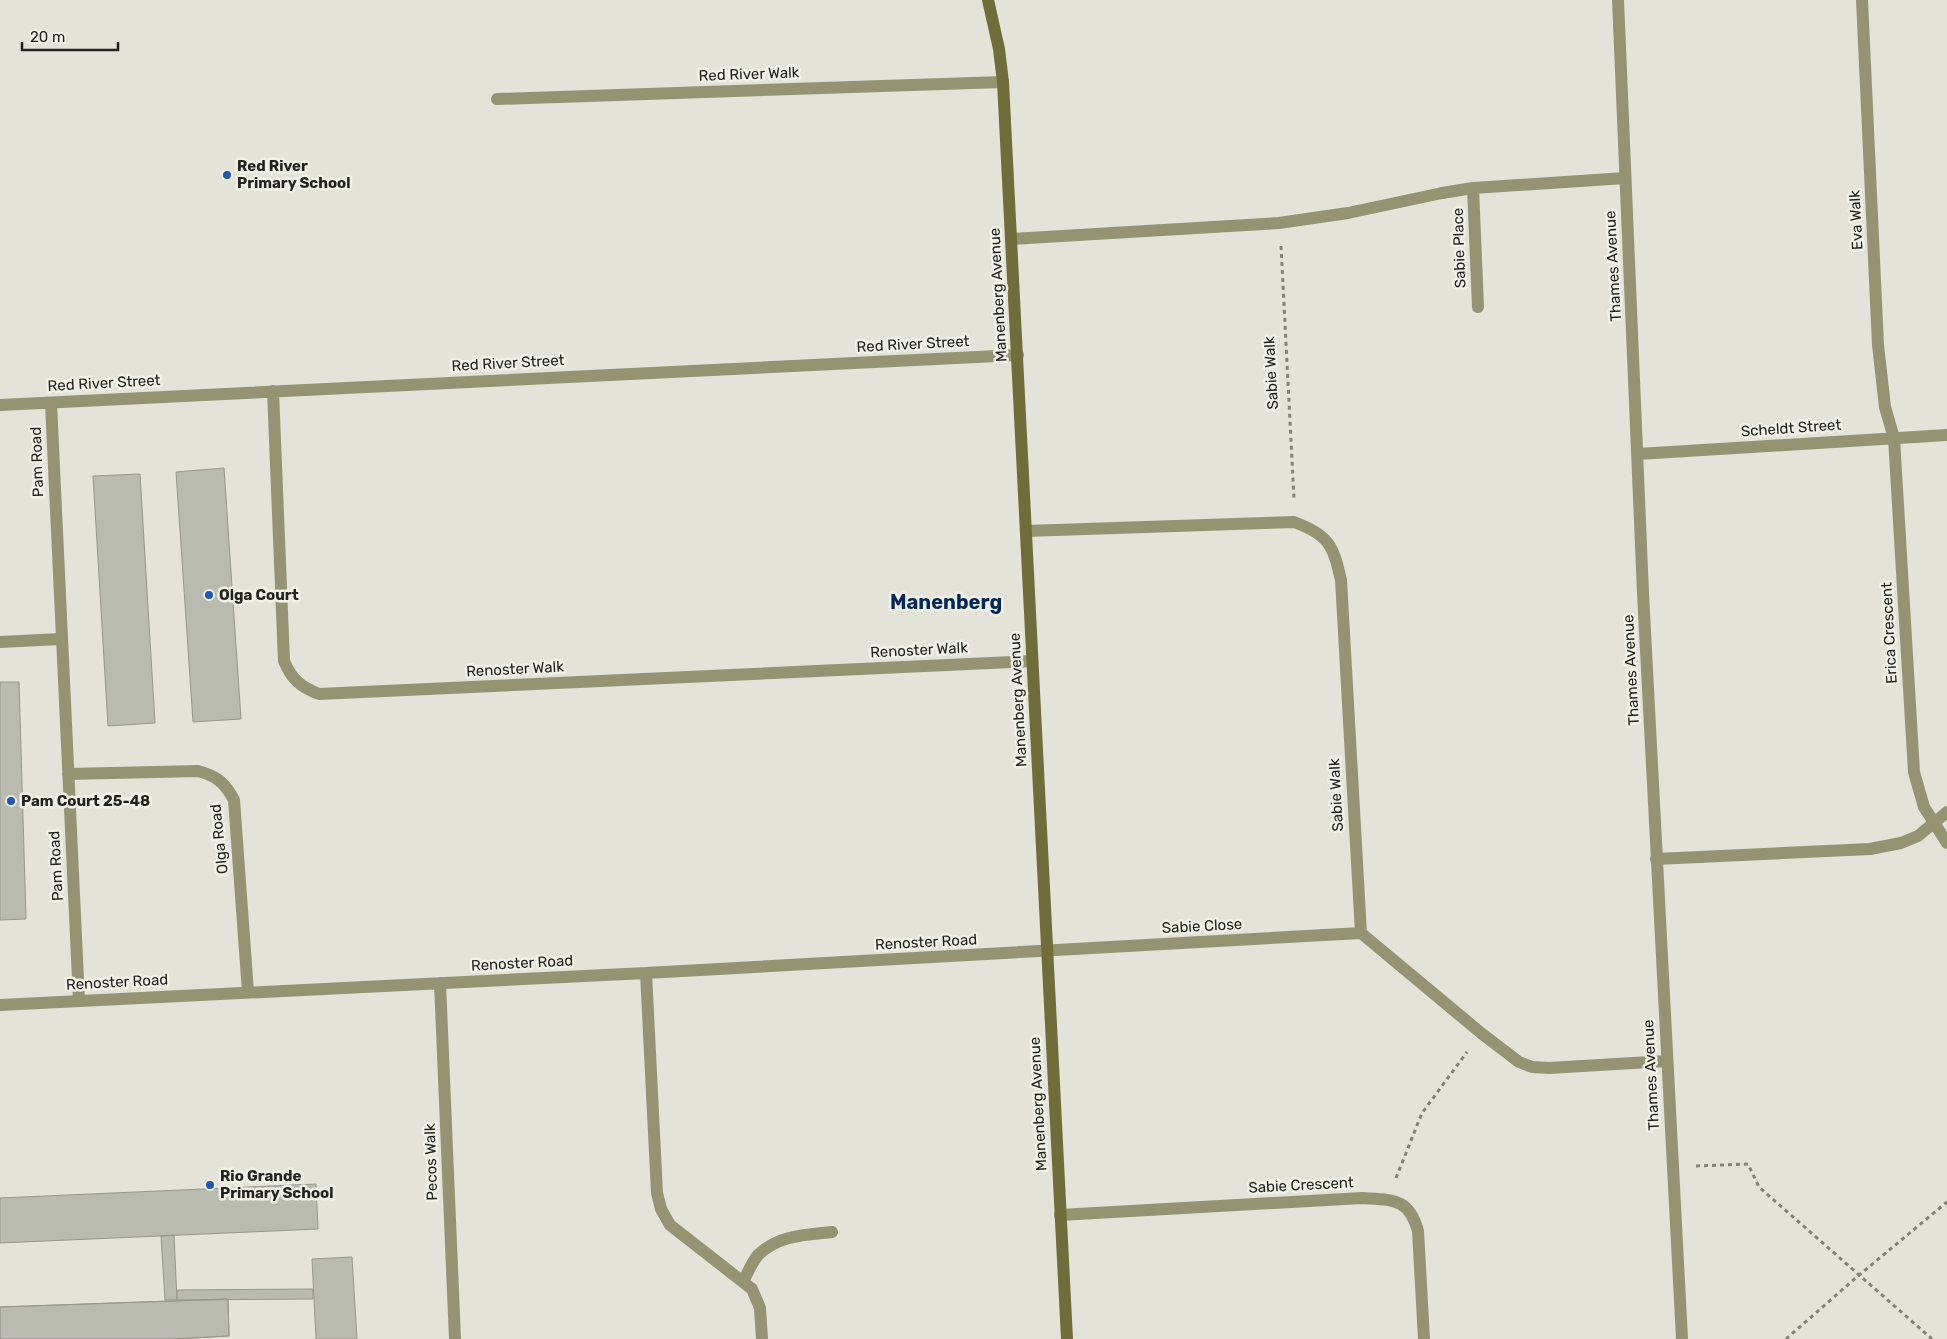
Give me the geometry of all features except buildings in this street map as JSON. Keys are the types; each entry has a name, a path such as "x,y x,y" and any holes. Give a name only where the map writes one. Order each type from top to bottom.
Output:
{"street":[{"name":"Manenberg Avenue","path":"988,0 999,49 1003,82 1018,356 1045,952 1067,1339"},
{"name":"Thames Avenue","path":"1618,0 1656,859 1682,1339"},
{"name":"Eva Walk","path":"1862,0 1878,345 1885,407 1894,438"},
{"name":"Red River Walk","path":"497,99 1003,82"},
{"path":"1011,239 1279,223 1348,213 1473,188 1625,178"},
{"name":"Sabie Place","path":"1473,188 1478,307"},
{"name":"Red River Street","path":"0,404 1018,356"},
{"name":"Renoster Walk","path":"273,391 284,661 296,682 302,687 319,694 1032,661"},
{"name":"Pam Road","path":"51,402 79,1001"},
{"name":"Scheldt Street","path":"1638,454 1947,435"},
{"name":"Erica Crescent","path":"1894,438 1914,772 1924,808 1947,843"},
{"name":"Sabie Walk","path":"1026,532 1294,522 1316,530 1328,540 1336,555 1341,580 1361,933"},
{"path":"0,642 61,640"},
{"name":"Olga Road","path":"68,774 198,771 212,774 226,784 234,800 248,992"},
{"path":"1656,859 1870,849 1901,843 1918,836 1947,812"},
{"path":"1361,933 1481,1033 1519,1062 1532,1067 1549,1068 1666,1061"},
{"name":"Sabie Close","path":"1045,952 1361,933"},
{"name":"Renoster Road","path":"0,1005 1045,952"},
{"path":"646,973 657,1193 661,1209 670,1225 752,1289 757,1297 762,1339"},
{"name":"Pecos Walk","path":"440,984 455,1339"},
{"name":"Sabie Crescent","path":"1060,1214 1362,1198 1388,1200 1403,1205 1414,1214 1418,1231 1424,1339"},
{"path":"743,1282 757,1256 775,1243 795,1235 832,1232"}],"path":[{"name":"Sabie Walk","path":"1279,223 1294,522"},
{"path":"1388,1200 1422,1113 1481,1033"},
{"path":"1672,1166 1748,1164 1759,1187 1858,1276 1932,1339"},
{"path":"1786,1339 1947,1202"}],"place":[{"name":"Red River Primary School","path":"227,175"},
{"name":"Olga Court","path":"209,595"},
{"name":"Pam Court 25-48","path":"11,801"},
{"name":"Rio Grande Primary School","path":"210,1185"}],"district":[{"name":"Manenberg","path":"946,602"}]}
